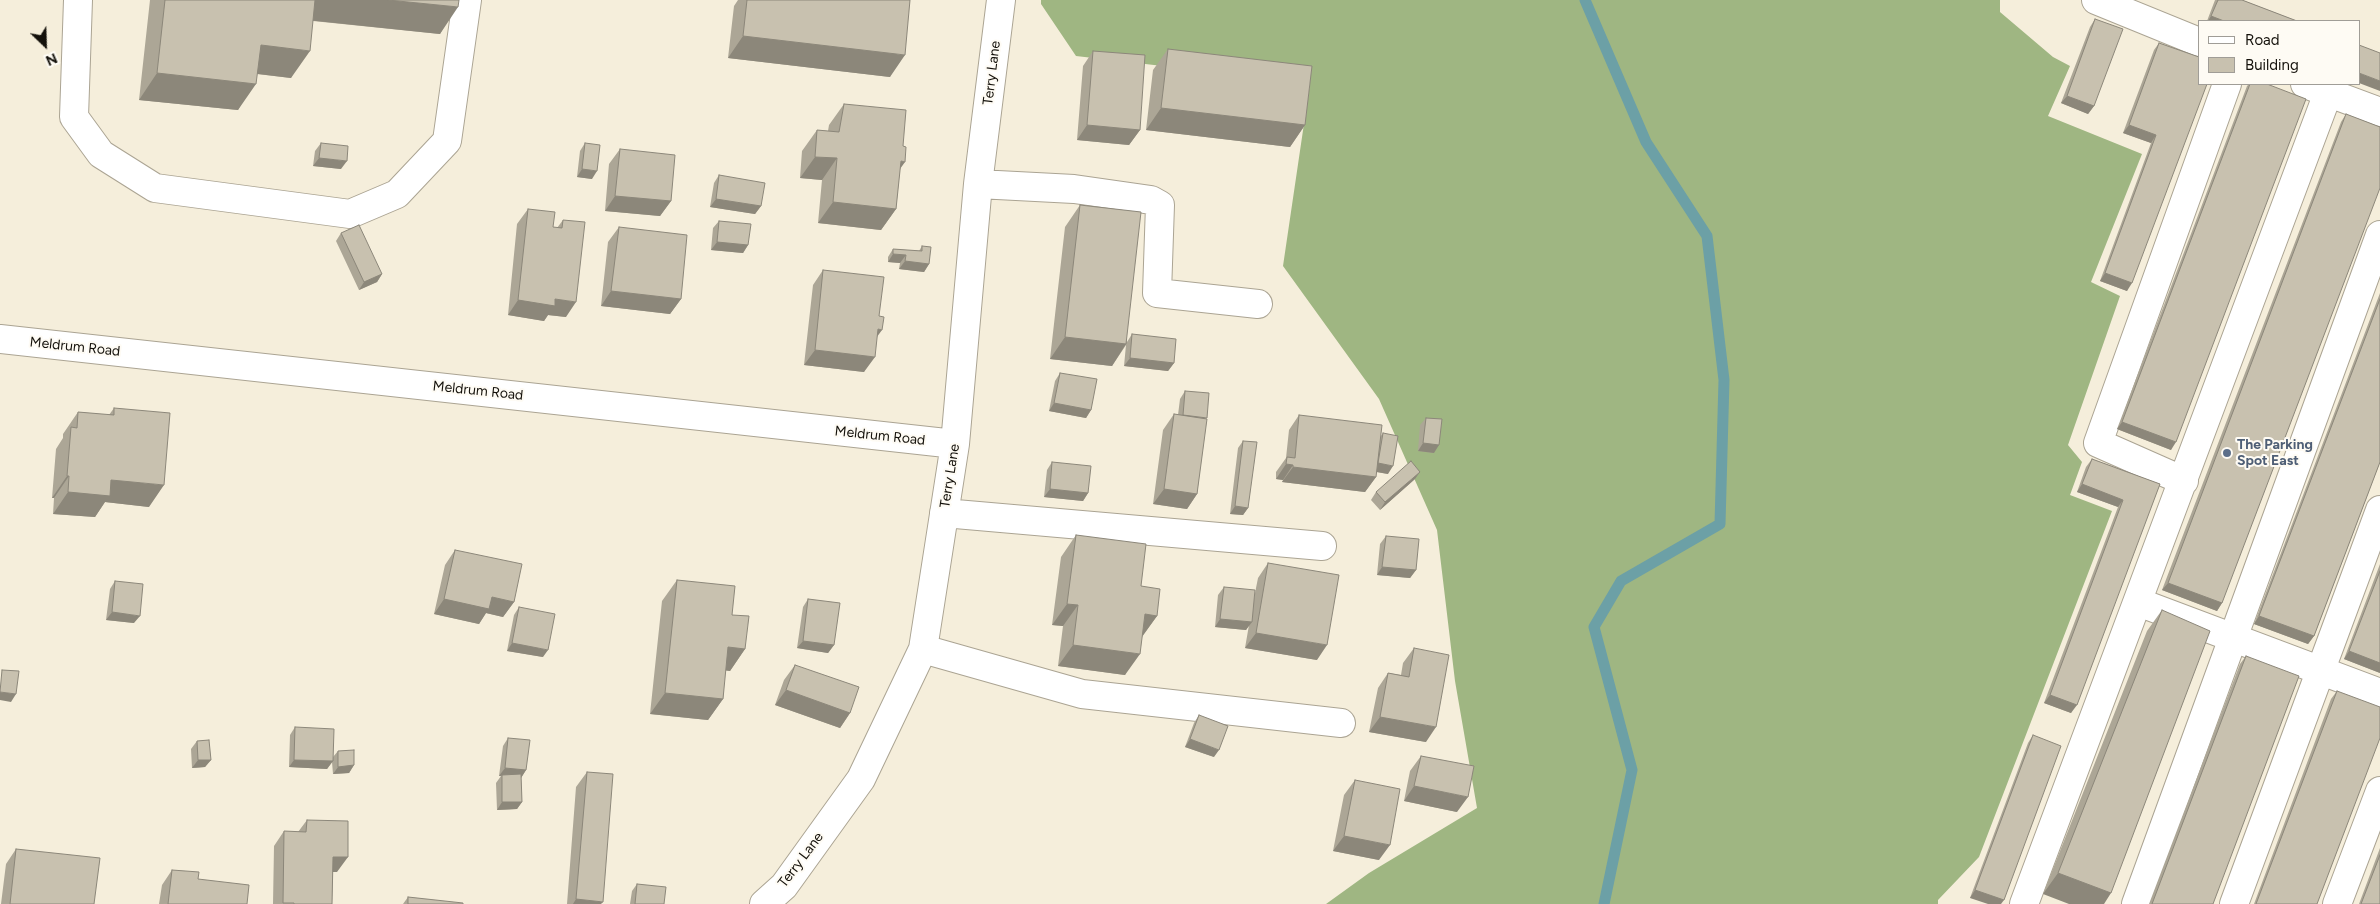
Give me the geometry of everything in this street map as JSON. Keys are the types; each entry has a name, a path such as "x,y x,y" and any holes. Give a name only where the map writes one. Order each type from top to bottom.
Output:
{"street":[{"path":"78,0 74,117 101,154 155,188 350,214 397,194 447,141 467,0"},
{"name":"Terry Lane","path":"764,904 784,886 861,779 923,649 955,444 978,184 1001,0"},
{"path":"2097,1 2198,42"},
{"path":"2184,481 2098,444 2227,85"},
{"path":"2024,904 2184,481 2316,88 2380,112"},
{"path":"978,184 1074,189 1151,200 1160,205 1157,293 1258,304"},
{"path":"2136,904 2380,235"},
{"name":"Meldrum Road","path":"0,339 955,444"},
{"path":"2234,904 2380,510"},
{"path":"944,512 1322,546"},
{"path":"2138,602 2380,693"},
{"path":"923,649 1082,694 1341,722"},
{"path":"2337,904 2380,791"}],"green space":[{"path":"1041,0 2000,0 2000,12 2053,57 2070,66 2048,116 2142,154 2091,282 2120,296 2068,445 2082,462 2070,495 2112,511 1979,857 1938,900 1938,904 1326,904 1369,873 1477,808 1455,681 1437,530 1379,399 1283,266 1310,83 1076,56 1041,4"}],"building":[{"path":"165,0 315,0 310,51 261,45 256,84 157,73"},
{"path":"388,0 459,0 458,7"},
{"path":"747,0 910,0 905,55 743,36"},
{"path":"2218,0 2242,0 2294,20 2221,20 2211,16"},
{"path":"2095,19 2123,29 2094,106 2067,96"},
{"path":"2159,43 2198,57 2198,85 2207,85 2132,283 2105,273 2156,135 2129,125"},
{"path":"2360,45 2380,53 2380,81 2360,73"},
{"path":"1168,49 1312,66 1305,125 1161,108"},
{"path":"1093,51 1145,55 1140,130 1087,125"},
{"path":"2250,85 2270,85 2306,99 2176,442 2122,422"},
{"path":"844,104 906,110 903,146 906,147 905,162 901,161 896,209 833,202 837,158 815,157 817,130 839,132"},
{"path":"2346,114 2380,127 2380,188 2222,603 2168,583"},
{"path":"321,143 348,146 347,161 319,158"},
{"path":"585,143 600,145 597,171 582,169"},
{"path":"620,149 675,155 671,201 615,196"},
{"path":"719,175 765,183 761,206 716,199"},
{"path":"1080,205 1141,212 1126,344 1065,337"},
{"path":"528,209 555,212 553,227 562,228 563,220 585,222 576,302 555,299 555,306 518,300"},
{"path":"719,221 751,224 748,245 717,242"},
{"path":"359,225 382,274 364,282 341,233"},
{"path":"619,227 687,235 681,299 611,291"},
{"path":"922,246 931,247 929,264 905,261 906,255 893,254 893,249 922,251"},
{"path":"823,270 884,277 879,316 884,317 882,330 878,329 875,357 815,350"},
{"path":"2380,299 2380,462 2314,636 2259,616"},
{"path":"1132,334 1176,339 1174,363 1130,358"},
{"path":"1060,373 1097,379 1091,410 1054,403"},
{"path":"1185,391 1209,393 1207,418 1183,415"},
{"path":"114,408 170,413 164,485 111,480 110,496 68,492 69,476 67,476 71,427 77,428 78,412 114,415"},
{"path":"1174,414 1207,419 1197,494 1164,489"},
{"path":"1299,415 1382,425 1376,477 1293,467 1293,465 1286,464 1287,457 1295,458"},
{"path":"1426,418 1442,419 1439,445 1423,443"},
{"path":"1383,433 1398,436 1393,466 1378,463"},
{"path":"1243,441 1257,442 1248,508 1235,506"},
{"path":"2092,459 2160,484 2077,705 2050,695 2123,500 2082,484"},
{"path":"1411,461 1420,472 1385,502 1376,492"},
{"path":"1052,462 1091,466 1088,493 1050,489"},
{"path":"1076,535 1146,544 1141,586 1160,589 1157,616 1145,614 1140,654 1073,645 1078,605 1067,604"},
{"path":"1386,536 1419,539 1416,570 1382,567"},
{"path":"455,550 522,564 514,602 492,597 489,609 444,599"},
{"path":"1268,563 1339,575 1327,645 1256,633"},
{"path":"2380,571 2380,663 2349,651"},
{"path":"677,580 735,586 732,615 749,616 745,649 728,647 723,699 665,693"},
{"path":"115,581 143,584 140,616 112,612"},
{"path":"1224,587 1255,590 1252,622 1220,619"},
{"path":"808,599 840,603 834,645 803,641"},
{"path":"519,607 555,614 548,650 512,643"},
{"path":"2162,610 2210,631 2111,893 2058,873"},
{"path":"1414,648 1449,655 1436,727 1380,717 1388,673 1409,677"},
{"path":"2246,656 2299,676 2213,904 2152,904"},
{"path":"795,665 859,687 850,713 786,690"},
{"path":"2,670 19,671 16,694 0,692"},
{"path":"2337,691 2380,707 2380,738 2317,904 2256,904"},
{"path":"1199,715 1228,726 1219,750 1190,739"},
{"path":"295,727 334,729 333,761 294,760"},
{"path":"2033,735 2061,746 2004,900 1975,890"},
{"path":"508,738 530,740 526,770 505,768"},
{"path":"209,740 211,760 198,760 197,741"},
{"path":"354,750 354,765 338,767 338,751"},
{"path":"1421,756 1474,766 1468,797 1414,786"},
{"path":"587,772 613,774 603,902 576,899"},
{"path":"521,774 522,802 502,802 502,775"},
{"path":"1355,780 1400,789 1390,845 1344,836"},
{"path":"307,820 348,821 348,857 333,857 332,904 283,903 284,831 306,832"},
{"path":"16,849 100,858 94,904 10,904"},
{"path":"2380,855 2380,904 2361,904"},
{"path":"172,870 199,872 198,879 249,885 247,904 168,904"},
{"path":"637,884 666,887 664,904 635,904"},
{"path":"408,897 463,903 463,904 408,904"}],"waterway":[{"path":"1585,0 1646,142 1707,236 1724,380 1720,524 1621,581 1594,627 1632,770 1604,904"}],"place":[{"name":"The Parking Spot East","path":"2227,453"}]}
